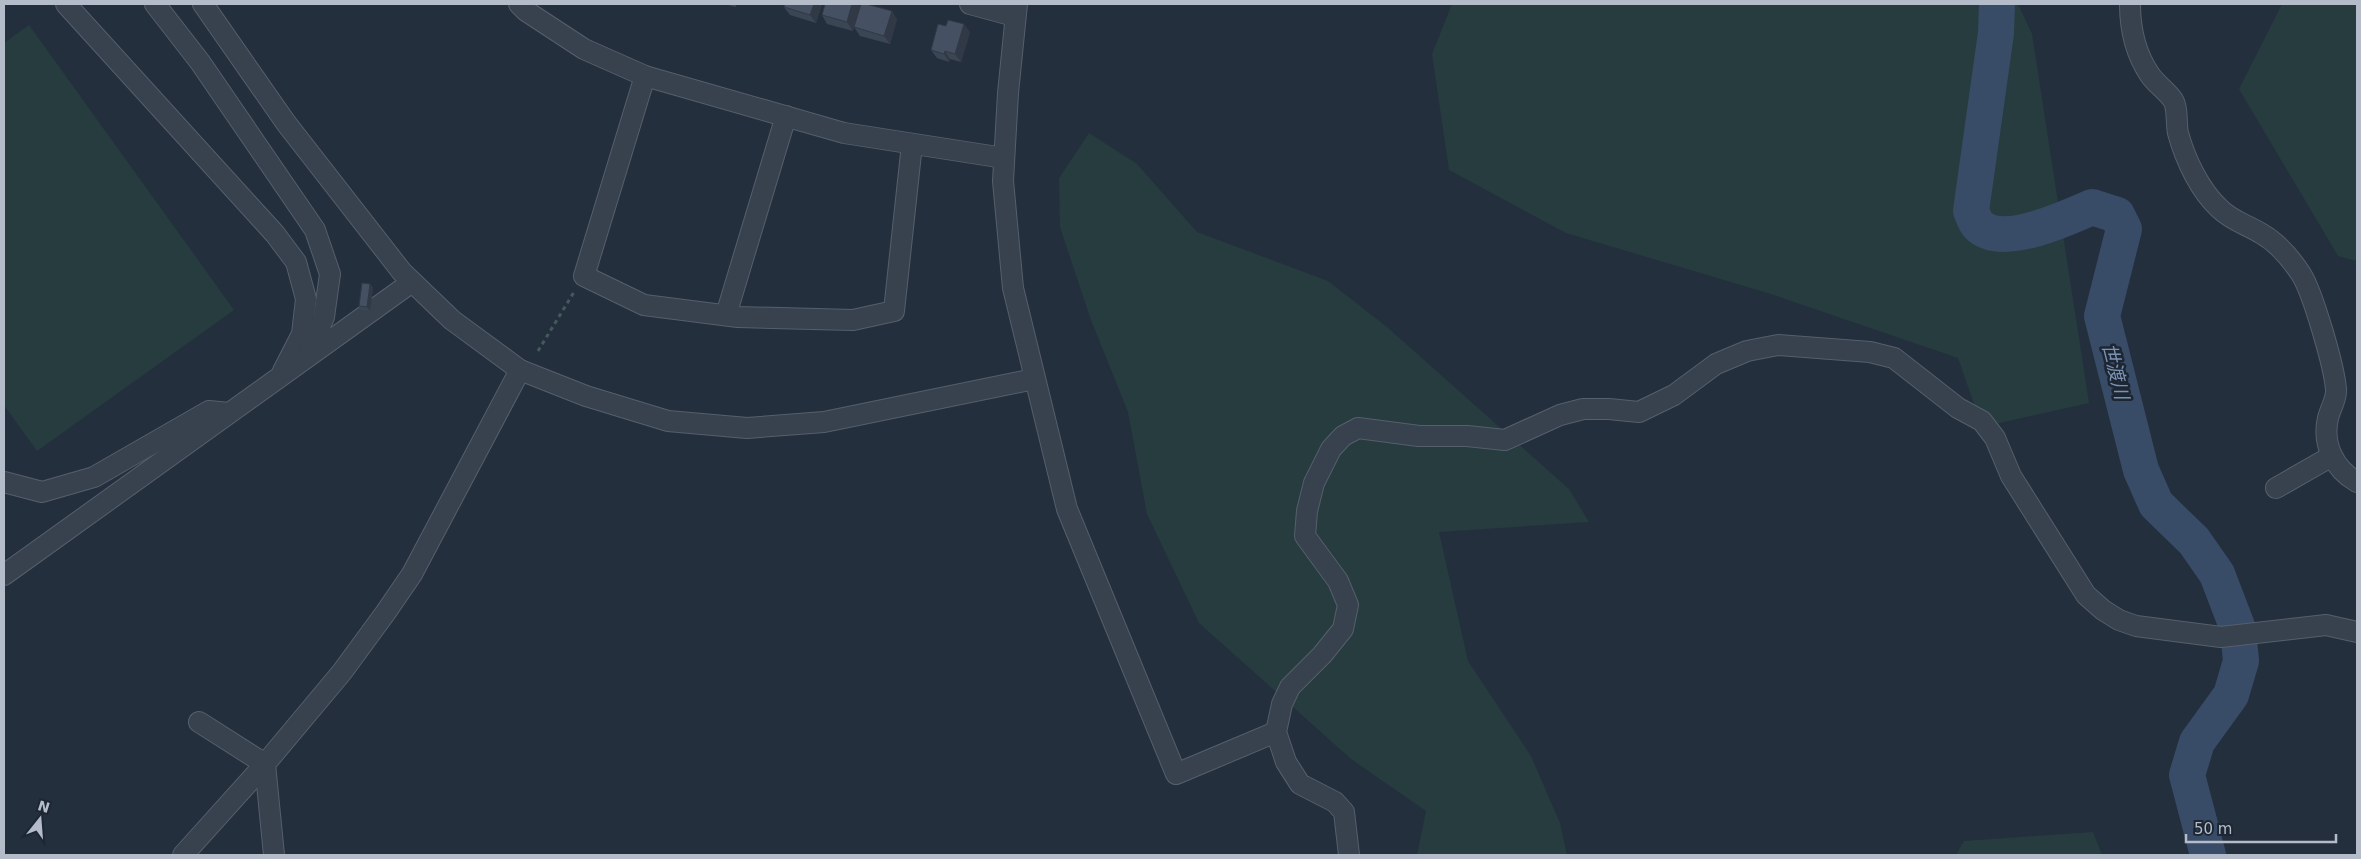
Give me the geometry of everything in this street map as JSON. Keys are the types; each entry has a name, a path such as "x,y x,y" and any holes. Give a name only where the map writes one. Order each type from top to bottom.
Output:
{"street":[{"path":"66,4 275,234 296,262 306,299 302,334 281,375"},
{"path":"155,4 200,62 314,230 330,274 324,318 306,357"},
{"path":"203,4 286,123 402,272 452,320 520,370 586,396 668,421 747,428 824,422 1034,379"},
{"path":"519,4 526,11 584,49 645,76 844,133 1004,158"},
{"path":"970,4 1016,10 1003,181 1013,288 1034,379 1068,509 1176,774 1276,732"},
{"path":"2130,4 2130,23 2136,50 2150,76 2174,101 2178,132 2186,155 2204,189 2219,208 2240,224 2262,234 2285,253 2302,276 2333,370 2336,392 2328,420 2326,442 2332,456 2349,477 2357,482"},
{"path":"645,76 584,276 644,305 726,315 854,320 894,311 912,144"},
{"path":"726,315 786,116"},
{"path":"4,574 412,282"},
{"path":"1349,855 1344,812 1335,802 1300,784 1286,762 1276,732 1282,704 1290,687 1322,655 1343,629 1348,605 1338,581 1305,536 1307,510 1314,483 1331,448 1343,436 1358,428 1418,436 1467,436 1505,440 1560,415 1583,409 1639,412 1674,395 1716,364 1747,351 1778,345 1870,352 1894,358 1958,408 1982,422 1995,438 2011,476 2086,595 2103,610 2119,620 2136,626 2221,637 2326,626 2357,632"},
{"path":"183,855 265,764 342,672 412,574 520,370"},
{"path":"4,482 42,492 94,477 209,411 229,413"},
{"path":"2276,488 2332,456"},
{"path":"199,722 265,764"},
{"path":"265,764 274,855"}],"path":[{"path":"538,351 584,276"}],"green space":[{"path":"1452,4 2018,4 2032,34 2089,403 1982,427 1958,358 1771,294 1566,233 1449,170 1432,54"},
{"path":"2282,4 2357,4 2357,261 2338,256 2239,89"},
{"path":"29,25 234,310 37,451 4,405 4,43"},
{"path":"1089,133 1137,164 1197,232 1328,281 1387,327 1569,489 1589,522 1439,532 1468,661 1531,756 1560,823 1567,855 1417,855 1426,811 1351,759 1199,623 1147,514 1128,412 1091,320 1060,227 1059,178"},
{"path":"2093,832 2102,855 1956,855 1964,841"}],"building":[{"path":"785,4 814,4 810,15 784,7"},
{"path":"825,4 852,4 847,22 822,15"},
{"path":"861,4 892,11 884,36 854,27"},
{"path":"948,20 964,24 955,54 945,51 944,54 931,50 938,24 946,26"},
{"path":"362,283 370,284 367,307 359,306"}],"waterway":[{"name":"世渡川","path":"1997,4 1996,33 1971,211 1978,225 1988,232 2002,234 2018,233 2051,224 2092,207 2117,215 2124,229 2102,316 2141,470 2156,504 2194,541 2217,574 2238,629 2241,661 2231,695 2197,742 2187,775 2208,855"}]}
